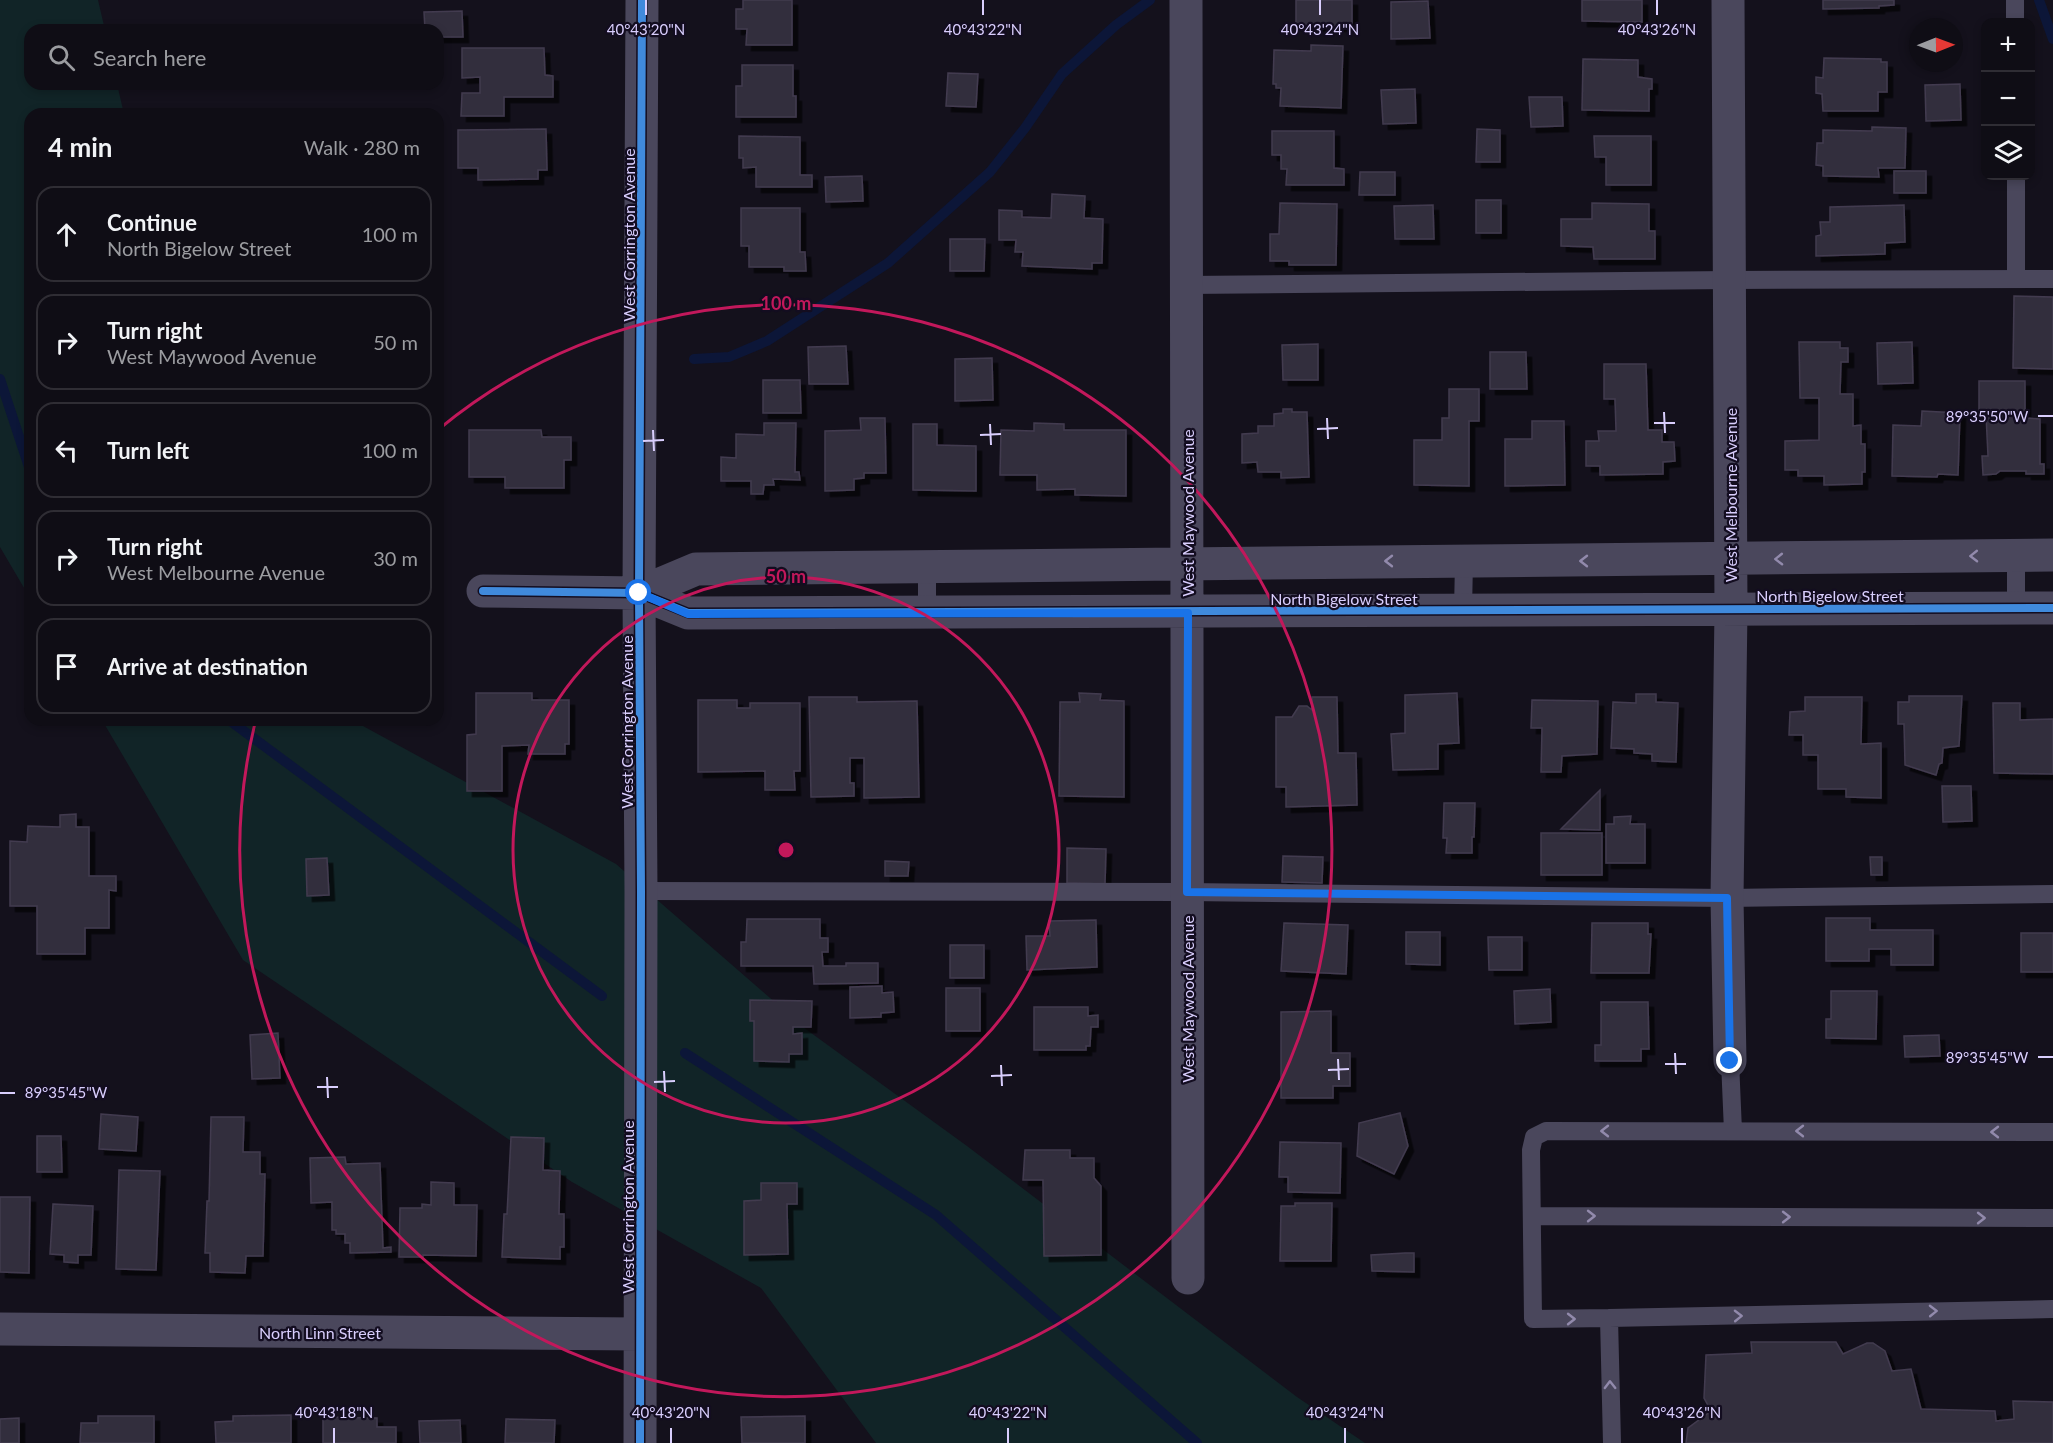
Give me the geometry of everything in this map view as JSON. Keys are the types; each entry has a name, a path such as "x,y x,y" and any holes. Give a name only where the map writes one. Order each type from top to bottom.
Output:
{"street":[{"name":"West Corrington Avenue","path":"640,1443 639,593 642,0"},
{"name":"West Maywood Avenue","path":"1186,0 1188,1278"},
{"name":"West Melbourne Avenue","path":"1728,0 1731,610 1727,898 1730,1061"},
{"path":"483,591 639,593 696,569 1188,562 1731,560 2053,555"},
{"name":"North Bigelow Street","path":"639,593 688,614 2053,608"},
{"name":"North Linn Street","path":"0,1329 640,1334"}],"lane":[{"path":"2015,0 2015,18"},
{"path":"2016,180 2016,278"},
{"path":"1186,285 2053,279"},
{"path":"2016,555 2016,608"},
{"path":"1463,611 1464,561"},
{"path":"927,566 927,613"},
{"path":"641,891 1187,892 1727,898 2053,894"},
{"path":"1730,1061 1733,1131"},
{"path":"2053,1132 1546,1131 1534,1137 1531,1150 1533,1319 2053,1309"},
{"path":"1532,1216 2053,1218"},
{"path":"1609,1318 1612,1443"}],"green space":[{"path":"0,0 98,0 104,24 24,24 24,90 118,90 123,108 24,108 24,588 0,547"},
{"path":"106,726 363,726 616,864 807,1030 967,1146 1297,1397 1365,1443 876,1443 761,1288 572,1182 243,960"}],"building":[{"path":"743,0 792,0 792,45 746,45 747,29 736,29 736,9 743,9"},
{"path":"1296,0 1352,0 1352,26 1296,25"},
{"path":"1582,0 1642,0 1642,22 1582,21"},
{"path":"1823,0 1894,0 1894,5 1879,6 1879,8 1823,9"},
{"path":"1428,1 1430,38 1391,39 1391,2"},
{"path":"462,11 463,37 444,37 444,24 425,24 424,12"},
{"path":"1311,45 1343,46 1341,108 1280,106 1281,88 1276,88 1276,84 1273,84 1274,50 1311,51"},
{"path":"462,48 544,48 545,75 553,76 553,97 504,97 504,116 461,116 462,93 480,93 480,77 462,78"},
{"path":"1824,58 1881,59 1881,62 1887,62 1887,92 1878,92 1878,111 1823,111 1822,94 1816,93 1816,77 1823,78"},
{"path":"1583,59 1638,60 1638,77 1652,79 1652,89 1649,89 1649,111 1582,110"},
{"path":"742,65 793,65 796,117 736,117 736,86 742,86"},
{"path":"948,73 978,74 976,107 946,106"},
{"path":"1960,84 1961,120 1926,121 1925,85"},
{"path":"1415,89 1416,123 1383,124 1381,90"},
{"path":"1529,97 1562,97 1563,126 1531,127"},
{"path":"1872,127 1906,128 1905,168 1878,168 1879,177 1823,176 1823,166 1816,165 1817,143 1823,143 1823,130 1872,131"},
{"path":"546,129 547,170 538,170 538,179 478,180 478,168 458,168 458,130"},
{"path":"1477,129 1500,130 1500,162 1476,162"},
{"path":"1272,131 1334,131 1334,168 1344,169 1344,185 1286,185 1287,169 1281,169 1281,155 1272,155"},
{"path":"739,136 800,137 800,175 812,175 812,187 756,187 756,167 743,168 743,158 739,158"},
{"path":"1594,136 1651,136 1651,185 1606,185 1606,157 1595,157"},
{"path":"1894,171 1926,171 1926,193 1894,193"},
{"path":"1360,172 1395,172 1395,195 1359,195"},
{"path":"862,176 863,201 826,202 825,177"},
{"path":"1052,194 1085,196 1084,218 1103,219 1102,263 1092,263 1092,269 1022,266 1023,252 1015,252 1016,240 999,240 999,210 1022,211 1022,217 1051,218"},
{"path":"1476,200 1501,200 1501,233 1476,233"},
{"path":"1280,203 1337,204 1336,265 1289,265 1289,261 1270,261 1270,234 1279,234"},
{"path":"1592,203 1649,204 1649,231 1655,231 1655,259 1594,259 1593,247 1561,246 1561,219 1592,219"},
{"path":"1433,205 1434,239 1395,239 1394,206"},
{"path":"1904,205 1905,242 1885,243 1885,254 1816,256 1816,236 1821,235 1820,222 1830,222 1830,207"},
{"path":"741,208 800,208 800,252 805,252 806,271 784,271 784,267 749,267 749,246 741,246"},
{"path":"950,239 985,239 984,271 950,271"},
{"path":"2014,296 2053,297 2053,369 2013,368"},
{"path":"1799,342 1840,342 1840,348 1848,348 1848,362 1841,362 1840,394 1853,394 1853,426 1861,425 1861,444 1865,444 1865,472 1862,472 1862,484 1824,485 1824,476 1798,476 1798,470 1785,470 1785,441 1819,440 1819,398 1800,398"},
{"path":"1912,342 1913,383 1878,384 1877,343"},
{"path":"1318,344 1318,380 1283,380 1282,345"},
{"path":"846,346 848,384 809,384 808,347"},
{"path":"1490,352 1526,352 1527,389 1490,389"},
{"path":"992,358 993,400 955,401 955,359"},
{"path":"1604,364 1646,364 1648,430 1662,430 1662,442 1674,442 1675,461 1663,462 1663,474 1600,475 1600,466 1586,466 1586,441 1599,441 1598,431 1616,431 1615,399 1604,399"},
{"path":"763,380 800,380 801,413 763,413"},
{"path":"1979,381 2025,381 2025,418 2040,419 2040,464 2044,464 2044,474 2000,471 1996,474 1983,475 1982,456 1988,456 1986,415 1979,415"},
{"path":"1449,389 1479,389 1479,421 1469,421 1469,486 1414,485 1414,440 1442,440 1442,418 1449,418"},
{"path":"1283,409 1292,409 1292,412 1307,412 1309,477 1281,478 1281,472 1258,472 1257,462 1242,463 1242,434 1258,433 1258,426 1274,426 1274,414 1283,413"},
{"path":"1922,411 1960,413 1958,475 1892,476 1893,425 1921,426"},
{"path":"860,418 885,418 886,473 864,473 864,478 854,479 854,490 825,491 825,431 861,430"},
{"path":"1532,421 1564,421 1565,485 1505,486 1505,439 1532,439"},
{"path":"764,423 796,423 795,472 799,472 800,480 773,479 774,485 764,485 763,494 751,494 751,481 721,481 721,457 736,458 736,434 764,435"},
{"path":"1034,423 1064,424 1064,430 1126,430 1126,496 1075,495 1075,489 1037,490 1037,475 1000,475 1001,430 1034,431"},
{"path":"913,424 937,424 937,445 976,446 976,491 913,490"},
{"path":"469,430 541,430 542,437 571,437 571,460 564,460 564,488 505,488 505,477 469,477"},
{"path":"476,693 532,693 532,700 569,700 569,744 565,744 565,754 528,754 529,745 502,746 502,791 467,791 467,735 476,734"},
{"path":"1079,693 1101,694 1100,700 1124,701 1124,797 1059,796 1060,702 1080,702"},
{"path":"1457,693 1459,743 1438,744 1438,769 1393,770 1391,734 1405,733 1405,695"},
{"path":"1636,694 1656,694 1656,702 1678,703 1676,762 1652,761 1652,754 1634,753 1634,749 1611,748 1613,702 1636,703"},
{"path":"1909,696 1962,696 1959,746 1943,748 1942,763 1939,764 1936,775 1905,765 1904,724 1898,724 1898,702 1909,702"},
{"path":"809,697 857,697 857,702 917,701 919,797 864,798 864,758 850,758 850,783 854,783 854,796 811,797"},
{"path":"1312,697 1337,697 1338,753 1356,753 1357,805 1286,807 1286,787 1276,787 1276,717 1292,717 1299,706 1307,706 1312,710"},
{"path":"1805,697 1862,697 1861,744 1881,743 1881,798 1846,797 1846,789 1818,789 1818,755 1803,755 1803,735 1789,735 1790,712 1805,711"},
{"path":"698,700 737,700 737,708 750,708 750,703 800,703 800,771 794,771 795,790 765,790 765,771 698,772"},
{"path":"1532,700 1598,701 1597,754 1562,756 1561,772 1541,772 1542,728 1531,728"},
{"path":"1993,703 2020,703 2020,720 2053,719 2053,774 1994,773"},
{"path":"1942,786 1971,786 1972,821 1943,822"},
{"path":"1600,790 1600,830 1561,829"},
{"path":"1444,803 1475,803 1472,853 1446,853 1447,838 1443,838"},
{"path":"76,814 76,827 89,827 89,876 116,876 116,891 109,890 109,928 85,928 85,954 37,954 37,906 10,906 10,841 27,842 28,826 60,827 60,815"},
{"path":"1631,816 1630,824 1645,824 1645,863 1606,863 1606,824 1614,824 1614,817"},
{"path":"1541,833 1602,833 1602,875 1541,875"},
{"path":"1067,848 1106,849 1105,884 1067,883"},
{"path":"1283,856 1323,857 1322,883 1282,882"},
{"path":"1870,857 1882,857 1882,875 1871,875"},
{"path":"327,858 329,895 307,896 306,859"},
{"path":"885,861 909,862 908,876 885,876"},
{"path":"1826,918 1870,918 1870,930 1933,930 1933,965 1891,965 1891,949 1869,949 1869,961 1826,961"},
{"path":"747,919 820,919 820,938 828,938 828,952 822,952 823,966 878,963 878,983 814,984 813,966 741,966 741,942 746,942"},
{"path":"1096,920 1097,967 1027,970 1026,936 1050,936 1049,921"},
{"path":"1284,923 1348,925 1346,974 1281,971"},
{"path":"1592,923 1648,923 1648,934 1651,934 1649,973 1591,973"},
{"path":"1406,932 1440,932 1440,965 1406,964"},
{"path":"2021,933 2053,933 2053,972 2021,972"},
{"path":"1488,937 1522,937 1522,970 1489,970"},
{"path":"950,945 984,945 984,978 950,978"},
{"path":"882,986 882,993 893,992 894,1012 881,1013 881,1017 850,1018 850,987"},
{"path":"946,988 980,988 980,1031 946,1031"},
{"path":"1550,989 1551,1022 1515,1024 1514,991"},
{"path":"1831,991 1877,991 1876,1039 1826,1038 1826,1019 1831,1019"},
{"path":"750,1000 812,1001 811,1027 793,1027 793,1034 802,1033 802,1054 789,1054 789,1062 754,1061 754,1021 750,1021"},
{"path":"1601,1002 1648,1002 1649,1049 1641,1049 1641,1061 1595,1061 1595,1045 1601,1045"},
{"path":"1034,1007 1088,1007 1088,1016 1098,1015 1098,1027 1091,1027 1090,1046 1086,1046 1086,1050 1034,1050"},
{"path":"1331,1011 1331,1053 1350,1053 1350,1086 1333,1086 1333,1098 1281,1098 1281,1012"},
{"path":"278,1033 280,1078 252,1079 250,1035"},
{"path":"1939,1035 1940,1056 1905,1057 1904,1036"},
{"path":"1400,1113 1408,1146 1394,1174 1357,1156 1359,1123"},
{"path":"101,1114 138,1117 136,1151 99,1149"},
{"path":"211,1117 244,1117 243,1152 260,1152 260,1174 265,1174 263,1256 246,1256 245,1273 210,1272 210,1253 205,1253"},
{"path":"37,1136 61,1136 62,1172 37,1172"},
{"path":"511,1137 544,1138 543,1170 560,1171 559,1214 564,1214 564,1247 560,1247 560,1259 502,1257"},
{"path":"1280,1142 1341,1143 1340,1193 1288,1192 1288,1177 1279,1177"},
{"path":"1025,1150 1070,1150 1070,1158 1094,1158 1094,1178 1101,1186 1101,1255 1044,1256 1043,1180 1023,1180"},
{"path":"345,1157 346,1164 380,1163 383,1248 391,1247 391,1252 350,1253 350,1243 345,1243 345,1234 336,1234 336,1230 332,1230 332,1202 311,1203 310,1158"},
{"path":"119,1170 160,1171 156,1270 116,1269"},
{"path":"431,1182 454,1183 454,1205 477,1205 476,1256 399,1257 400,1208 422,1208 422,1204 431,1205"},
{"path":"761,1183 797,1183 797,1204 787,1204 788,1254 744,1255 744,1201 761,1200"},
{"path":"0,1197 30,1197 29,1273 0,1272"},
{"path":"1295,1203 1332,1203 1331,1261 1280,1261 1281,1206 1295,1206"},
{"path":"53,1204 93,1206 91,1255 78,1255 78,1263 64,1262 64,1255 50,1254"},
{"path":"1414,1253 1414,1272 1372,1271 1371,1255"},
{"path":"1751,1342 1836,1342 1843,1354 1867,1343 1873,1343 1885,1351 1892,1371 1911,1369 1921,1409 1995,1411 1996,1421 2014,1419 2013,1401 2053,1402 2053,1443 1686,1443 1688,1428 1711,1411 1704,1398 1706,1355 1752,1353"},
{"path":"291,1415 291,1443 216,1443 215,1422 233,1421 233,1416"},
{"path":"98,1416 154,1416 154,1443 80,1443 81,1423 98,1423"},
{"path":"805,1416 805,1443 742,1443 741,1417"},
{"path":"323,1417 377,1418 377,1427 396,1427 396,1443 323,1443"},
{"path":"19,1418 19,1443 0,1443 0,1419"},
{"path":"506,1419 555,1420 554,1443 505,1443"},
{"path":"460,1420 461,1443 420,1443 419,1421"}],"waterway":[{"path":"694,359 729,357 767,341 888,263 990,172 1025,128 1062,74 1116,25 1150,0"},
{"path":"2039,0 2053,39"},
{"path":"0,379 24,452"},
{"path":"237,726 602,996"},
{"path":"685,1053 936,1215 1197,1443"}],"cycle path":[{"path":"640,1443 639,593 642,0"},
{"path":"483,591 639,593 688,613 2053,608"}],"route":[{"path":"639,593 688,614 1188,613 1187,892 1727,898 1730,1061"}]}
